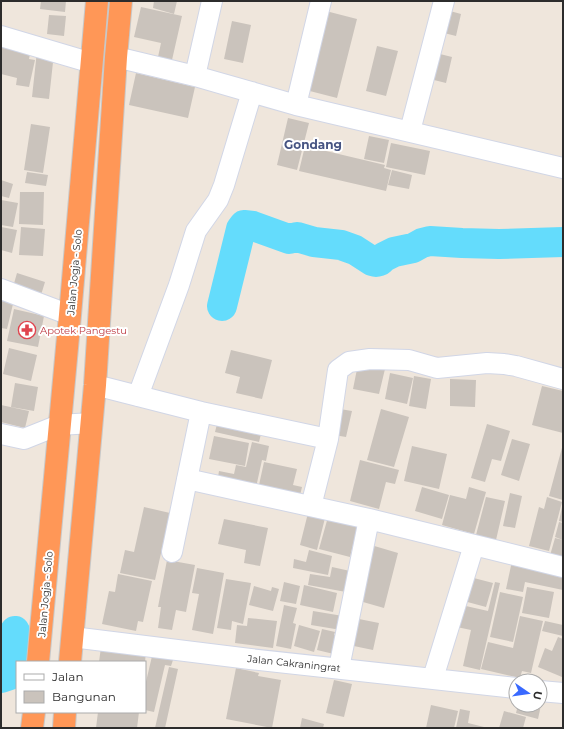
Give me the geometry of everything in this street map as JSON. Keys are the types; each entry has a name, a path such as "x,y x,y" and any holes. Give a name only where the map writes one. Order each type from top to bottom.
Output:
{"highway":[{"name":"Jalan Jogja - Solo","path":"38,661 97,1"},
{"path":"70,661 95,385 116,57 121,1"},
{"path":"32,728 34,713"},
{"path":"64,728 65,713"}],"street":[{"path":"195,76 212,1"},
{"path":"296,105 320,1"},
{"path":"410,131 444,1"},
{"path":"1,36 92,63"},
{"path":"116,57 195,76 296,105 563,168"},
{"path":"138,396 179,285 196,231 218,200 224,185 252,92"},
{"path":"1,289 70,315"},
{"path":"311,506 328,439 338,370 348,362 370,359 409,360 437,368 487,363 504,364 563,379"},
{"path":"95,385 201,412 328,439"},
{"path":"172,552 201,412"},
{"path":"1,434 24,439 59,425 92,423"},
{"path":"188,479 369,519 563,567"},
{"path":"339,668 369,519"},
{"path":"433,678 474,545"},
{"name":"Jalan Cakraningrat","path":"72,636 250,659 508,687"},
{"path":"548,692 563,693"}],"building":[{"path":"41,1 66,1 65,12 40,9"},
{"path":"154,1 177,1 174,14 153,8"},
{"path":"141,7 182,16 172,60 158,57 161,43 134,37"},
{"path":"322,10 357,19 337,98 302,89"},
{"path":"450,11 461,14 456,36 444,33"},
{"path":"49,15 66,16 64,36 47,34"},
{"path":"232,21 251,25 243,63 224,59"},
{"path":"3,43 31,49 29,59 35,60 29,87 16,85 17,78 1,74 1,53"},
{"path":"377,46 398,51 386,96 366,91"},
{"path":"37,51 54,53 49,99 32,97"},
{"path":"432,52 452,57 446,83 426,78"},
{"path":"136,73 195,87 188,118 129,105"},
{"path":"288,118 309,123 297,170 277,165"},
{"path":"31,124 50,127 43,173 24,170"},
{"path":"369,136 389,140 384,163 364,159"},
{"path":"391,143 430,151 425,175 386,167"},
{"path":"305,146 385,165 384,168 391,170 386,191 299,171"},
{"path":"392,170 412,175 409,189 388,185"},
{"path":"27,172 48,175 46,186 25,183"},
{"path":"1,180 13,184 9,198 1,196"},
{"path":"20,192 44,192 43,225 19,224"},
{"path":"1,200 18,203 13,227 1,225"},
{"path":"1,227 17,230 12,253 1,250"},
{"path":"21,227 45,229 43,256 19,255"},
{"path":"17,273 45,282 41,295 13,287"},
{"path":"1,300 13,304 7,329 1,328"},
{"path":"14,309 44,316 38,347 7,341"},
{"path":"9,348 37,355 31,381 3,374"},
{"path":"231,350 272,360 262,399 236,393 240,377 225,373"},
{"path":"358,364 385,369 379,394 353,389"},
{"path":"390,373 413,378 407,404 385,399"},
{"path":"414,376 431,379 426,409 409,406"},
{"path":"450,379 476,380 475,407 450,406"},
{"path":"15,383 38,387 34,411 11,407"},
{"path":"542,386 563,391 563,433 532,425"},
{"path":"1,405 29,411 25,428 1,422"},
{"path":"340,409 352,411 346,437 334,435"},
{"path":"381,409 409,417 394,467 367,460"},
{"path":"219,416 263,426 259,442 215,432"},
{"path":"487,424 510,431 501,461 492,459 485,482 471,478"},
{"path":"214,436 249,443 245,466 209,459"},
{"path":"512,439 530,444 519,481 501,475"},
{"path":"252,442 269,446 266,461 262,460 255,492 217,483 219,471 234,474 236,465 246,467"},
{"path":"563,444 563,500 549,496"},
{"path":"412,446 447,454 439,489 404,481"},
{"path":"360,460 399,470 395,484 386,482 379,509 350,501"},
{"path":"264,462 297,469 293,485 302,487 298,504 259,485"},
{"path":"422,487 449,495 442,519 415,511"},
{"path":"469,487 486,492 474,534 442,525 450,495 466,499"},
{"path":"510,493 522,496 515,528 503,526"},
{"path":"486,497 505,501 496,540 476,535"},
{"path":"547,497 562,502 549,551 529,546 539,507 544,509"},
{"path":"144,507 170,513 155,580 120,573 125,550 134,552"},
{"path":"563,507 563,522 559,521"},
{"path":"308,513 325,518 317,550 300,545"},
{"path":"328,517 358,525 350,557 319,549"},
{"path":"224,519 268,528 260,566 244,563 246,550 218,544"},
{"path":"559,522 563,523 563,540 555,537"},
{"path":"555,538 563,540 563,563 549,559"},
{"path":"371,545 398,553 384,608 356,600"},
{"path":"309,550 332,556 328,575 293,568 294,559 306,562"},
{"path":"167,560 195,565 186,612 176,610 172,630 158,628 161,607 158,607"},
{"path":"512,561 563,572 563,590 525,582 523,592 506,589"},
{"path":"332,567 350,571 346,592 308,585 310,574 330,577"},
{"path":"197,568 224,573 213,634 192,630 199,594 192,593"},
{"path":"118,574 152,581 143,622 138,621 136,631 102,624 109,591 115,592"},
{"path":"466,576 493,583 486,607 460,600"},
{"path":"226,579 251,583 243,624 232,621 231,630 217,628"},
{"path":"284,582 300,586 296,604 280,601"},
{"path":"495,582 500,583 480,670 463,666 471,630 452,626 457,604 488,611"},
{"path":"304,585 337,593 333,612 300,605"},
{"path":"254,586 271,591 272,587 279,589 273,611 249,605"},
{"path":"527,587 554,592 549,618 522,613"},
{"path":"500,592 523,597 513,642 490,637"},
{"path":"284,605 297,608 293,623 296,624 291,649 276,646"},
{"path":"313,611 343,616 341,630 311,625"},
{"path":"520,616 543,621 531,673 522,671 521,673 508,673 508,675 481,669 488,642 513,648"},
{"path":"248,618 277,621 273,648 235,643 237,625 247,626"},
{"path":"354,618 379,623 373,650 349,645"},
{"path":"545,621 563,625 563,636 542,631"},
{"path":"299,625 320,631 314,652 294,646"},
{"path":"322,629 335,632 334,635 342,637 338,655 317,650"},
{"path":"558,637 563,639 562,677 538,667 545,648 552,651"},
{"path":"101,647 146,652 145,661 99,661"},
{"path":"153,652 174,657 171,666 165,665 154,712 146,710 146,682"},
{"path":"169,667 178,669 165,728 155,728"},
{"path":"236,668 259,673 258,676 281,680 272,728 226,719"},
{"path":"334,680 352,684 344,717 326,713"},
{"path":"431,705 458,711 454,728 426,728"},
{"path":"460,709 470,711 468,723 488,728 456,728"},
{"path":"504,711 526,717 523,728 499,728"},
{"path":"98,713 139,713 137,728 96,728"},
{"path":"516,713 539,713 538,719"},
{"path":"302,718 324,724 323,728 300,728"}],"waterway":[{"path":"222,306 241,229 244,225 253,226 289,239 297,237 314,242 341,245 355,250 376,262 394,252 413,248 430,241 499,244 563,242"},
{"path":"1,678 10,675 15,631"}],"place":[{"name":"Apotek Pangestu","path":"27,330"}],"district":[{"name":"Gondang","path":"313,145"}]}
